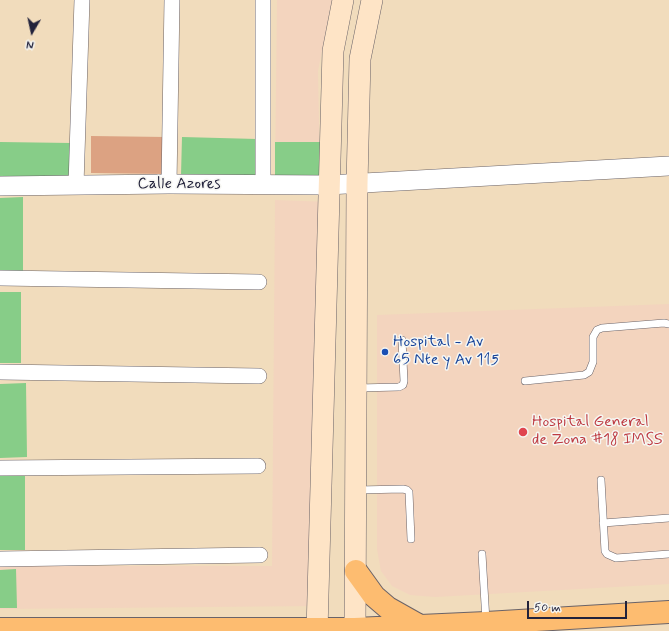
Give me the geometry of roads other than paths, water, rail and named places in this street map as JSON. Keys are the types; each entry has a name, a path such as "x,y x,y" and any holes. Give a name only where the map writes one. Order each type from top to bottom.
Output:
{"main road":[{"path":"317,630 328,185 333,51 343,0"},
{"path":"355,630 357,184 360,58 372,0"},
{"path":"356,571 374,596 388,608 420,626"},
{"path":"0,629 355,630 420,626 486,627 669,612"}],"street":[{"path":"76,185 82,0"},
{"path":"169,184 172,0"},
{"path":"262,0 263,184"},
{"name":"Calle Azores","path":"0,186 169,184 328,185 669,166"},
{"path":"0,278 259,282"},
{"path":"0,372 259,376"},
{"path":"0,468 258,466"},
{"path":"0,559 260,555"}],"lane":[{"path":"525,381 584,375 589,372 593,362 593,337 597,330 602,328 664,323 669,324"},
{"path":"356,388 399,387 403,385 402,340"},
{"path":"601,480 605,551 610,556 616,558 669,554"},
{"path":"356,490 403,488 407,490 411,539"},
{"path":"603,523 669,518"},
{"path":"482,554 486,627"}],"place":[{"name":"Hospital - Av 65 Nte y Av 115","path":"385,352"},
{"name":"Hospital General de Zona #18 IMSS","path":"523,432"}]}
